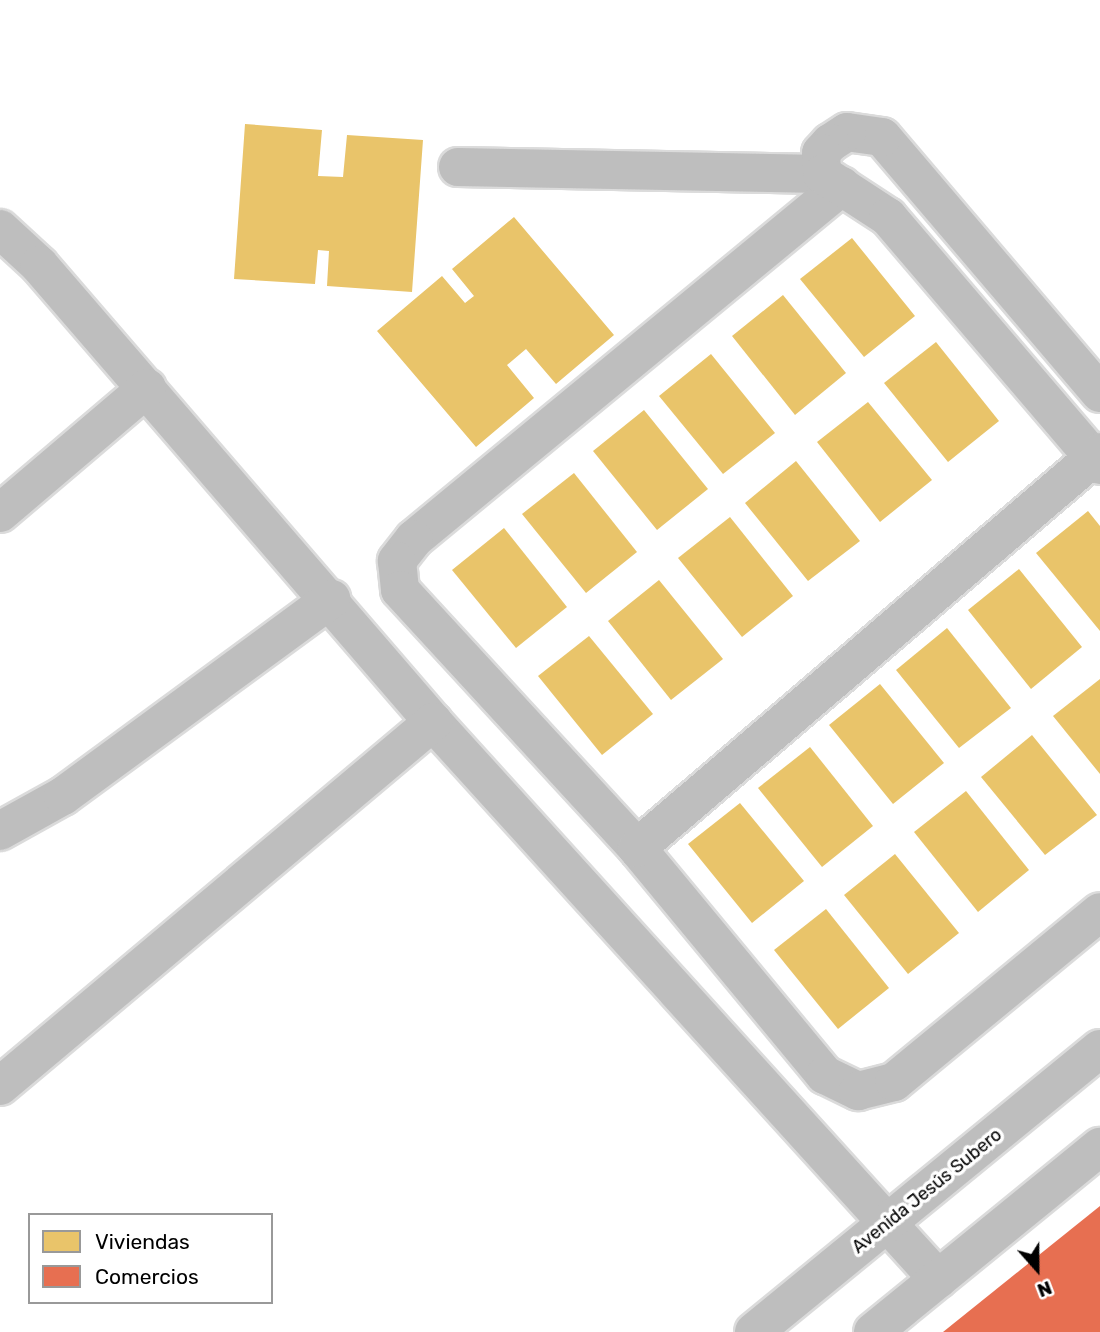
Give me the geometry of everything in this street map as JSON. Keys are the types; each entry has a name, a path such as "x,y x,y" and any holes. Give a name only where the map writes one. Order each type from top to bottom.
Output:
{"street":[{"path":"832,180 821,153 847,132 882,137 1100,393"},
{"path":"458,167 832,180 888,217 1098,458 637,848"},
{"path":"832,180 414,539 397,561 400,590 637,848 825,1074 858,1091 894,1082 1100,912"},
{"path":"0,229 39,265 331,599 433,722 938,1279"},
{"path":"0,513 147,388"},
{"path":"0,831 63,796 331,599"},
{"path":"0,1086 433,722"},
{"name":"Avenida Jesús Subero","path":"754,1332 1100,1049"},
{"path":"873,1332 1100,1147"}],"building: Viviendas":[{"path":"245,124 322,130 318,176 343,177 347,135 423,140 412,292 327,286 329,251 318,250 315,284 234,279"},
{"path":"514,217 614,335 556,384 526,349 507,365 534,398 476,447 377,331 442,276 465,303 474,296 452,269"},
{"path":"852,238 915,316 864,357 800,279"},
{"path":"783,295 846,373 795,415 732,336"},
{"path":"936,342 999,421 948,462 884,383"},
{"path":"711,354 775,433 723,474 659,396"},
{"path":"868,402 932,480 880,522 817,442"},
{"path":"644,410 708,489 657,530 593,451"},
{"path":"796,461 860,541 808,581 745,503"},
{"path":"574,473 637,552 586,593 522,514"},
{"path":"1088,511 1100,526 1100,631 1036,553"},
{"path":"730,517 793,596 742,637 678,558"},
{"path":"504,528 567,607 516,648 452,570"},
{"path":"1019,569 1082,647 1031,689 968,610"},
{"path":"659,580 723,659 671,700 608,621"},
{"path":"947,628 1011,708 959,748 896,670"},
{"path":"589,636 653,714 602,755 538,676"},
{"path":"1100,679 1100,774 1053,716"},
{"path":"880,684 944,763 893,804 829,725"},
{"path":"1032,735 1097,815 1045,855 981,777"},
{"path":"810,747 873,826 822,867 758,788"},
{"path":"966,791 1029,870 978,912 914,832"},
{"path":"740,803 804,881 752,923 688,844"},
{"path":"895,854 959,933 908,974 844,895"},
{"path":"826,909 889,988 838,1029 774,950"}],"building: Comercios":[{"path":"1100,1206 1100,1332 943,1332"}]}
